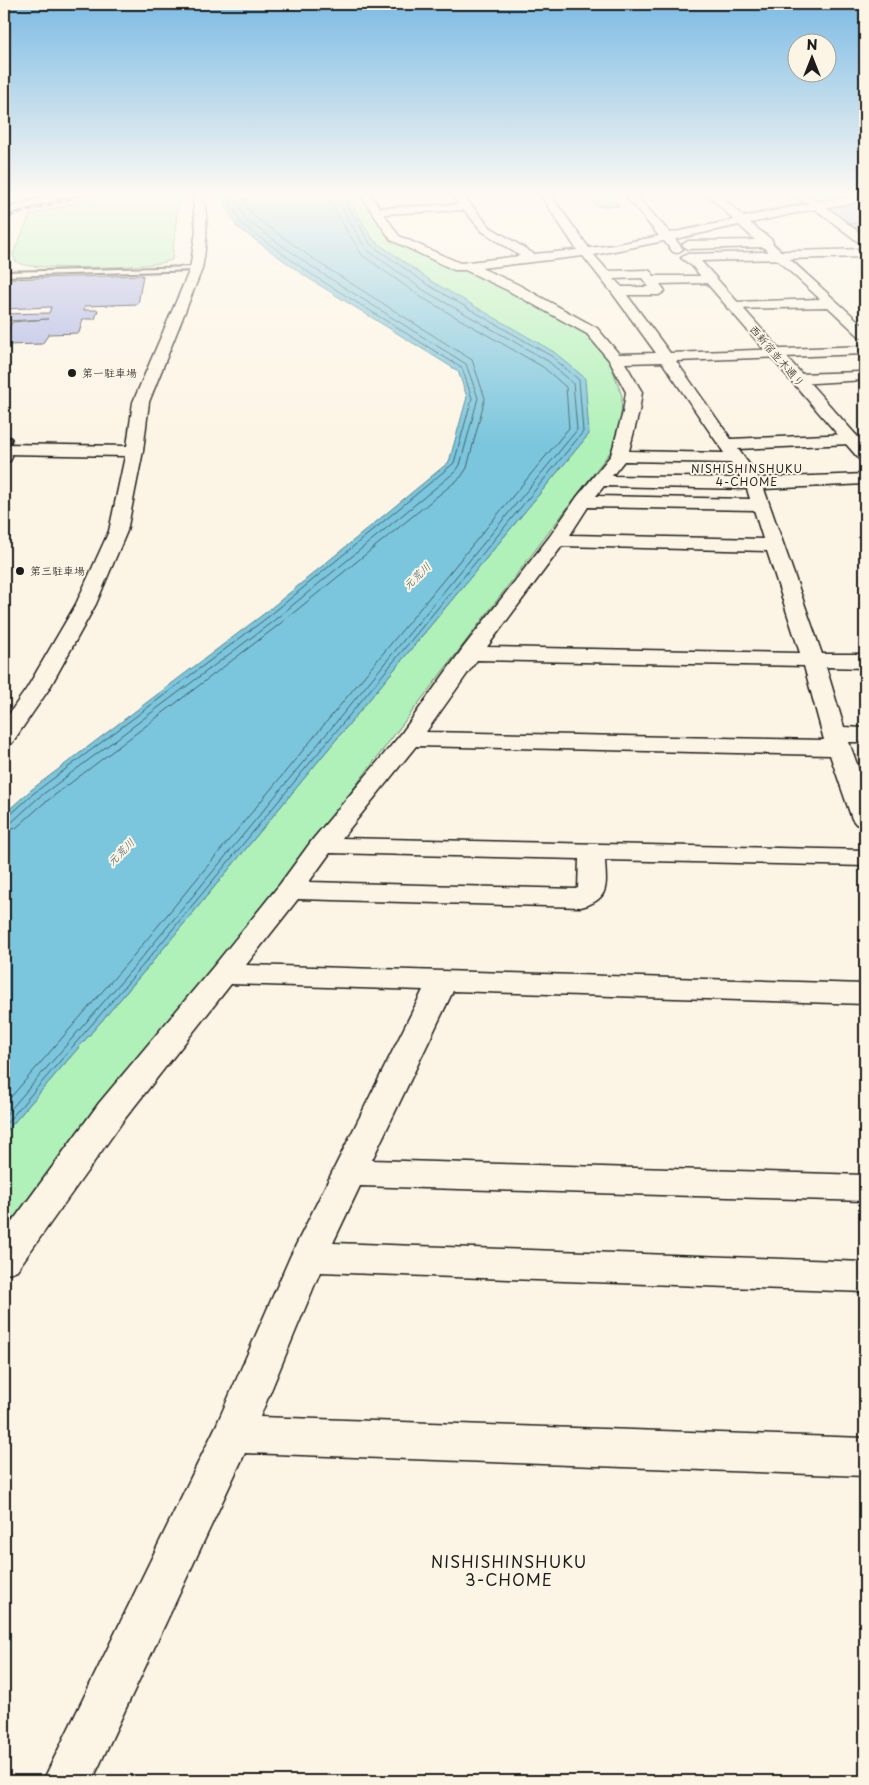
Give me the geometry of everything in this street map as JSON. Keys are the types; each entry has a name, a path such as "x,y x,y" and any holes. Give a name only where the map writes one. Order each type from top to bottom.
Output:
{"street":[{"path":"4,738 38,689 86,604 118,531 135,452 141,402 193,276"},
{"path":"4,1260 111,1112 224,974 290,890 322,845 409,739 470,653 557,540 583,501 601,481 619,456 631,412 634,392 615,359 592,331 489,276"},
{"path":"604,276 666,357 754,484 813,659 836,741 865,819"},
{"path":"618,292 659,290 648,276"},
{"name":"西新宿並木通り","path":"708,276 865,456"},
{"path":"803,276 865,334"},
{"path":"819,276 865,318"},
{"path":"651,280 710,279"},
{"path":"733,306 832,303"},
{"path":"742,340 761,339"},
{"path":"655,343 674,342"},
{"path":"615,359 865,350"},
{"path":"769,369 792,374 860,377"},
{"path":"676,372 695,372"},
{"path":"726,444 850,439"},
{"path":"4,457 4,449 135,452"},
{"path":"619,456 737,458"},
{"path":"601,481 754,484 865,479"},
{"path":"583,501 761,505"},
{"path":"557,540 774,545"},
{"path":"470,653 865,661"},
{"path":"409,739 836,741 865,735"},
{"path":"322,845 865,858"},
{"path":"290,890 581,898 592,891 592,851"},
{"path":"224,974 865,994"},
{"path":"67,1781 233,1434 308,1257 442,982"},
{"path":"348,1173 865,1188"},
{"path":"308,1257 865,1277"},
{"path":"233,1434 865,1457"}],"lane":[{"path":"4,437 7,438 4,449"}],"green space":[{"path":"424,276 482,276 540,306 590,336 609,359 622,396 620,439 167,1033 4,1261 4,1134 148,967 589,434"}],"water":[{"name":"元荒川","path":"306,276 424,276 554,352 585,378 589,434 148,967 4,1134 4,814 31,790 265,613 449,462 467,397 458,371"}],"building":[{"path":"143,276 138,304 85,306 84,310 98,310 95,319 83,319 79,333 49,334 42,344 4,345 12,322 48,319 4,321 4,314 49,313 51,307 4,309 4,279"}],"waterway":[{"path":"808,276 819,286"}],"place":[{"name":"第一駐車場","path":"72,373"},
{"name":"第三駐車場","path":"20,571"}],"district":[{"name":"NISHISHINSHUKU 4-CHOME","path":"747,475"},
{"name":"NISHISHINSHUKU 3-CHOME","path":"509,1571"}]}
